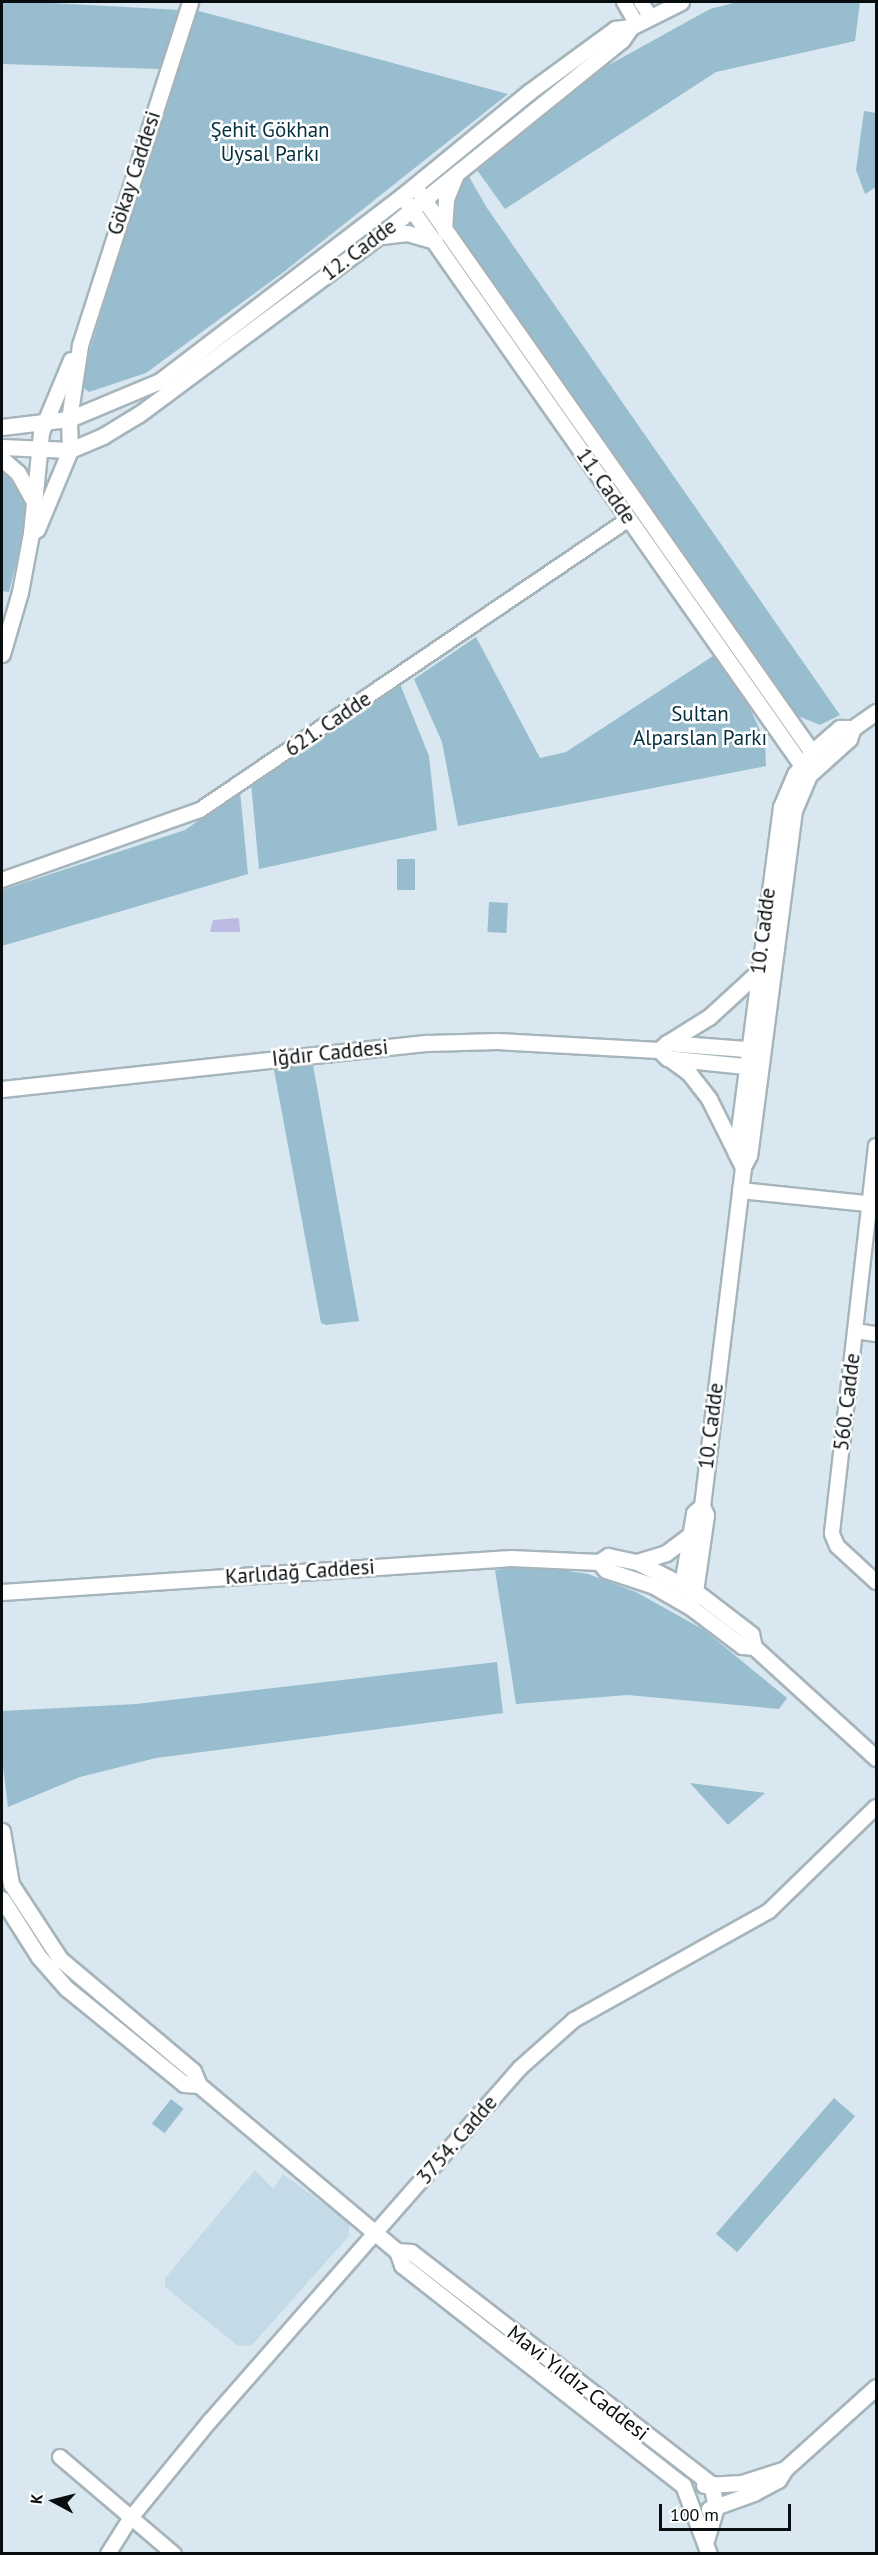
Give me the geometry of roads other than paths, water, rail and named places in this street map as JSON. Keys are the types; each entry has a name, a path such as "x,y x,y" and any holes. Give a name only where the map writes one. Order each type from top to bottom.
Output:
{"main road":[{"name":"Gökay Caddesi","path":"40,450 46,419 80,345 190,2"},
{"name":"12. Cadde","path":"69,419 160,381 615,29 639,22 681,2"},
{"name":"12. Cadde","path":"70,450 104,436 139,414 379,236 622,40 639,22"},
{"path":"379,236 407,233 439,235 446,199 458,172"},
{"name":"11. Cadde","path":"414,186 418,205 439,235 816,758"},
{"name":"11. Cadde","path":"402,196 418,205"},
{"name":"11. Cadde","path":"439,235 629,519 805,770"},
{"name":"Gökay Caddesi","path":"70,450 69,419 80,345"},
{"path":"2,427 46,419 69,419"},
{"path":"2,447 70,450 38,529 31,533"},
{"path":"2,654 20,592 31,533 32,498 40,450"},
{"path":"2,459 18,473 32,498"},
{"name":"10. Cadde","path":"755,1050 758,972 777,825 787,789 816,758 849,739 853,728 876,712"},
{"name":"10. Cadde","path":"688,1587 706,1515 702,1506 740,1190 739,1160 790,827 805,770"},
{"path":"739,1160 709,1099 689,1073 665,1050 709,1017 758,972"},
{"name":"Iğdır Caddesi","path":"2,1089 428,1043 497,1041 665,1050 755,1050"},
{"name":"Iğdır Caddesi","path":"665,1050 753,1067"},
{"path":"740,1190 874,1203"},
{"name":"10. Cadde","path":"686,1604 690,1535 694,1513 702,1506"},
{"path":"637,1562 666,1553 690,1535"},
{"name":"Karlıdağ Caddesi","path":"2,1592 511,1558 599,1562 608,1556 637,1562 688,1587 751,1634 754,1647 876,1758"},
{"name":"Karlıdağ Caddesi","path":"599,1562 606,1570 633,1577 686,1604 742,1646 754,1647"},
{"name":"Mavi Yıldız Caddesi","path":"2,1831 11,1884 20,1916"},
{"name":"Mavi Yıldız Caddesi","path":"2,1899 67,1967 193,2071 199,2085 397,2251 411,2252 688,2492"},
{"name":"Mavi Yıldız Caddesi","path":"521,2348 711,2484"},
{"path":"694,2510 716,2507 754,2493 778,2480 785,2469 876,2386"},
{"path":"707,2547 688,2492 711,2484 742,2483 785,2469"},
{"path":"707,2547 716,2507 711,2484"}],"street":[{"path":"624,2 639,22"},
{"path":"639,22 641,2"},
{"name":"621. Cadde","path":"2,880 200,810 629,519"},
{"name":"560. Cadde","path":"876,1146 874,1203 832,1534 837,1546 876,1582"},
{"path":"856,1331 876,1334"},
{"name":"3754. Cadde","path":"108,2553 130,2519 520,2068 562,2029 769,1911 876,1807"},
{"path":"60,2457 130,2519 174,2553"}],"park label":[{"name":"Şehit Gökhan Uysal Parkı","path":"270,142"},
{"name":"Sultan Alparslan Parkı","path":"700,726"}]}
